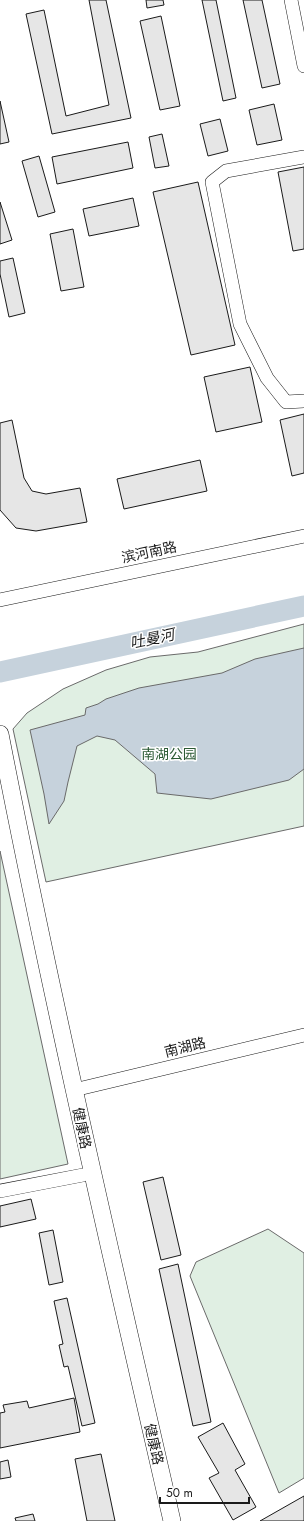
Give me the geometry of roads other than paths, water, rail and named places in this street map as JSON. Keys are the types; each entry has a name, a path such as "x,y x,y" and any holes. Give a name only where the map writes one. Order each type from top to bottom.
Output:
{"main road":[{"name":"健康路","path":"0,734 29,884 74,1090 172,1521"},
{"name":"健康路","path":"0,795 83,1175 161,1521"}],"street":[{"path":"291,0 304,66"},
{"path":"304,156 226,171 212,182 240,324 267,378 286,402 304,400"},
{"name":"滨河南路","path":"0,600 304,536"},
{"name":"南湖路","path":"74,1090 304,1035"},
{"path":"0,1191 83,1175"}],"waterway":[{"name":"吐曼河","path":"0,672 304,606"}],"park label":[{"name":"南湖公园","path":"169,754"}]}
